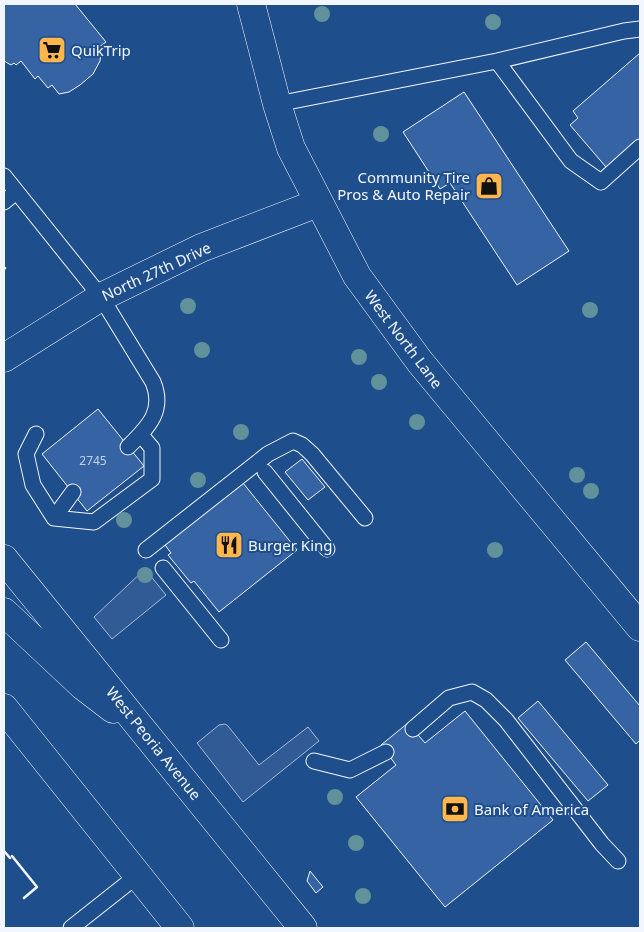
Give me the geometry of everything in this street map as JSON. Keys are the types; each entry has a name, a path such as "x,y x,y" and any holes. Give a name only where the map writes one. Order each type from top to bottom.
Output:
{"street":[{"name":"West North Lane","path":"251,4 277,104 291,148 357,276 420,362 640,627"},
{"name":"North 27th Drive","path":"4,358 101,297 202,248 318,203"},
{"name":"West Peoria Avenue","path":"4,559 303,928"},
{"path":"4,612 83,686 147,734"},
{"path":"4,708 180,928"}],"lane":[{"path":"277,104 497,61 624,31 640,29"},
{"path":"497,61 571,161 601,182 640,147"},
{"path":"4,176 101,297 153,382 158,394 153,417 149,426 128,447"},
{"path":"4,202 16,192"},
{"path":"36,434 26,454 33,485 54,518"},
{"path":"54,518 94,522 152,479 152,448 141,434"},
{"path":"146,550 268,454 293,441 302,445 312,454 365,518"},
{"path":"265,472 327,549"},
{"path":"54,518 72,492"},
{"path":"163,568 221,640"},
{"path":"413,729 449,698 472,692 486,700 506,720 602,844 618,861"},
{"path":"314,761 350,770 386,752"},
{"path":"71,928 138,875"}],"shaded area":[{"path":"145,569 166,595 112,639 94,617"},
{"path":"225,724 259,765 308,727 319,741 243,802 197,743 219,725"}],"building":[{"name":"QuikTrip","path":"4,4 75,4 106,42 99,47 101,52 100,61 93,74 69,92 59,94 52,85 48,88 38,76 35,79 21,61 16,65 14,63 11,65 4,61"},
{"path":"640,53 640,148 606,167 570,125 578,118 573,111"},
{"name":"Community Tire Pros & Auto Repair","path":"464,92 569,251 517,285 450,183 440,189 403,132"},
{"path":"98,409 144,466 87,511 42,454"},
{"path":"302,459 325,487 308,500 285,472"},
{"name":"Burger King","path":"239,478 297,550 219,612 194,581 191,583 168,555 171,553 162,541"},
{"path":"586,642 640,706 640,740 636,744 565,660"},
{"path":"538,701 608,785 588,801 518,718"},
{"name":"Bank of America","path":"465,711 553,820 445,907 356,797 396,765 381,745 408,723 425,743"},
{"path":"310,871 323,887 316,893 307,881"}],"wall":[{"path":"4,851 10,858"},
{"path":"12,856 37,887 24,898"}],"place":[{"name":"QuikTrip","path":"52,50"},
{"name":"Community Tire Pros & Auto Repair","path":"489,186"},
{"name":"Burger King","path":"229,545"},
{"name":"Bank of America","path":"455,809"}]}
